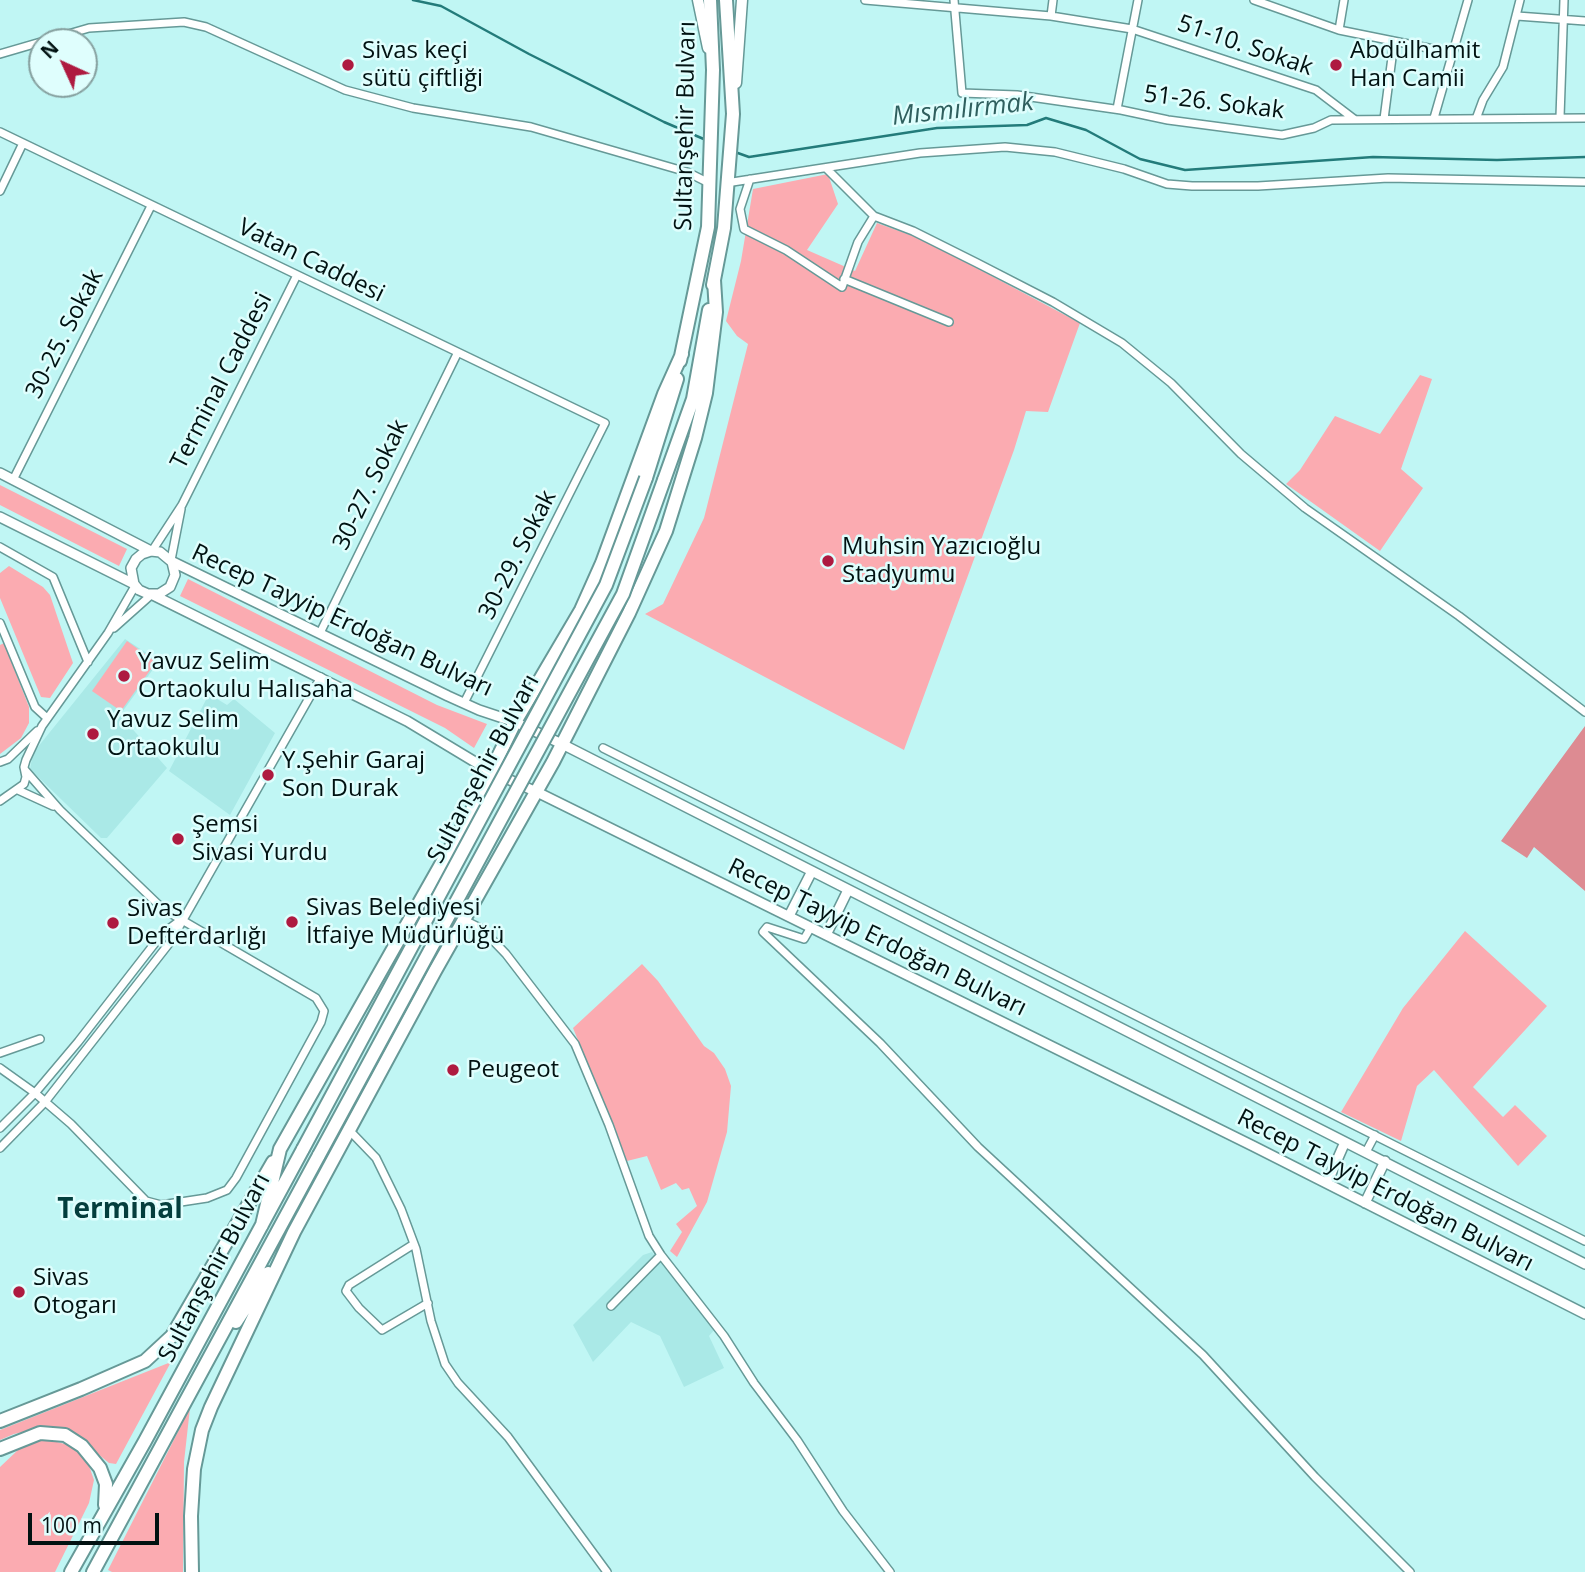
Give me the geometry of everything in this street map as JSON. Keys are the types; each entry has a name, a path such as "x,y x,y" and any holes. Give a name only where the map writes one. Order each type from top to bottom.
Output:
{"highway":[{"name":"Sultanşehir Bulvarı","path":"71,1572 262,1225 606,584 646,478 673,394 708,227 713,70 710,0"},
{"name":"Sultanşehir Bulvarı","path":"93,1572 623,594 693,399 724,228 733,114 726,0"},
{"path":"192,1572 194,1469 202,1430 211,1406 295,1232 349,1130 562,744 666,531 706,393 716,312 714,280"},
{"path":"0,1421 145,1361 173,1336 473,808 515,722 581,610 602,563 681,354"},
{"path":"262,1225 280,1149"},
{"path":"174,1422 295,1232"},
{"path":"2,1450 40,1433 57,1433 74,1440 89,1452 100,1468 106,1485 105,1509"}],"main road":[{"path":"698,0 713,70"},
{"path":"733,114 742,0"}],"street":[{"name":"51-10. Sokak","path":"865,0 954,3 1132,29 1316,90 1354,119"},
{"path":"1051,16 1053,0"},
{"path":"1117,109 1138,0"},
{"path":"1255,0 1339,30 1452,53"},
{"path":"1339,30 1345,0"},
{"path":"1433,118 1468,0"},
{"path":"1476,119 1483,100 1503,67 1520,0"},
{"path":"1560,117 1564,0"},
{"name":"51-26. Sokak","path":"954,3 962,93 1017,95 1117,109 1168,121 1282,135 1314,128 1331,120 1585,118"},
{"path":"1517,16 1585,21"},
{"path":"0,54 89,28 184,22 206,27 345,90 413,108 531,127 687,172 709,183"},
{"path":"1384,119 1394,42"},
{"name":"Vatan Caddesi","path":"0,132 605,423"},
{"path":"0,191 23,143"},
{"path":"726,176 750,179 920,153 1005,147 1055,152 1124,169 1167,184 1192,186 1258,186 1388,178 1585,182"},
{"path":"826,168 874,216 913,231 977,263 1053,302 1122,343 1171,383 1241,454 1305,508 1459,616 1585,712"},
{"path":"750,179 740,209 744,229 786,250 842,287 858,243 874,216"},
{"name":"30-25. Sokak","path":"13,480 151,206"},
{"name":"Terminal Caddesi","path":"151,551 182,505 297,275"},
{"path":"844,279 948,322"},
{"name":"30-27. Sokak","path":"320,633 457,354"},
{"name":"30-29. Sokak","path":"464,704 605,423"},
{"path":"0,473 151,551 163,553 171,560 175,570 173,583 166,591 152,595 108,633"},
{"name":"Terminal Caddesi","path":"171,560 182,505"},
{"path":"0,517 134,585 143,593 152,595"},
{"path":"0,547 53,577 88,662"},
{"path":"4,760 45,722 88,662 108,633 134,585 131,573 133,563 140,555 151,551"},
{"name":"Recep Tayyip Erdoğan Bulvarı","path":"171,560 464,704 515,722 562,744 1585,1264"},
{"name":"Recep Tayyip Erdoğan Bulvarı","path":"152,595 407,721 490,771 789,916 1585,1314"},
{"path":"0,623 35,707 45,722"},
{"path":"0,1148 45,1102 171,942 321,677"},
{"path":"0,801 25,781 25,769 45,722"},
{"path":"603,748 1585,1241"},
{"path":"0,1068 71,1124 146,1201 160,1205 207,1198 219,1195 231,1184 321,1022 324,1010 316,998 163,909 60,810 17,760 4,760"},
{"path":"0,789 15,791 60,810"},
{"path":"831,881 840,868"},
{"path":"789,916 812,872"},
{"path":"826,935 848,890"},
{"path":"0,1128 35,1093 78,1042 162,933 183,919"},
{"path":"464,920 482,929 506,954 575,1044 605,1113 649,1236 724,1336 843,1511 890,1572"},
{"path":"811,927 804,939 767,927 763,932 880,1043 978,1147 1203,1355 1315,1477 1410,1572"},
{"path":"0,1053 40,1039"},
{"path":"349,1130 376,1158 401,1209 414,1244 438,1345 446,1364 458,1383 508,1437 607,1572"},
{"path":"1366,1152 1375,1135"},
{"path":"1327,1183 1345,1142"},
{"path":"1365,1203 1385,1161"},
{"path":"414,1244 349,1285 346,1291 382,1330 428,1303"},
{"path":"611,1306 661,1255"}],"shaded area":[{"name":"Muhsin Yazıcıoğlu Stadyumu","path":"828,174 838,204 807,250 855,271 877,223 924,240 1080,323 1048,412 1026,411 904,750 645,614 663,604 704,518 748,344 737,336 726,321 741,261 753,189"},
{"path":"1420,375 1432,379 1401,469 1423,488 1380,551 1286,484 1300,470 1335,416 1380,434"},
{"path":"0,485 127,549 119,566 0,505"},
{"path":"9,566 43,587 50,595 73,663 50,698 41,697 0,598 0,573"},
{"path":"188,579 437,705 487,724 474,748 445,728 180,596"},
{"name":"Yavuz Selim Ortaokulu","path":"125,639 159,661 120,715 167,768 107,838 101,838 30,769 33,753"},
{"name":"Yavuz Selim Ortaokulu Halısaha","path":"127,641 156,662 121,711 92,691"},
{"path":"4,643 29,707 29,723 21,738 0,754 0,645"},
{"path":"209,694 227,705 234,699 275,733 230,815 169,771"},
{"path":"1585,726 1585,891 1534,847 1527,858 1501,841"},
{"path":"1465,931 1547,1006 1473,1087 1503,1117 1515,1105 1547,1136 1518,1166 1434,1070 1417,1086 1401,1141 1341,1112 1403,1008"},
{"path":"642,964 658,981 704,1046 714,1053 725,1069 731,1086 727,1132 707,1202 677,1257 670,1251 682,1232 676,1224 697,1206 689,1188 682,1190 676,1183 661,1190 647,1156 627,1161 573,1028"},
{"path":"652,1252 715,1329 709,1336 724,1368 684,1387 660,1336 631,1322 593,1362 573,1325 643,1255"},
{"path":"171,1362 116,1464 109,1463 75,1435 61,1429 44,1427 0,1440 0,1430"},
{"path":"190,1408 184,1462 183,1572 112,1572 108,1570"},
{"path":"45,1439 69,1445 87,1460 94,1480 89,1503 55,1572 0,1572 0,1467 19,1449"}],"waterway":[{"name":"Mısmılırmak","path":"413,0 441,6 529,54 664,122 706,140"},
{"name":"Mısmılırmak","path":"735,152 749,157 937,128 1027,125 1046,118 1086,130 1140,159 1185,170 1373,157 1497,160 1585,157"}],"place":[{"name":"Sivas keçi sütü çiftliği","path":"348,65"},
{"name":"Abdülhamit Han Camii","path":"1336,65"},
{"name":"Muhsin Yazıcıoğlu Stadyumu","path":"828,561"},
{"name":"Yavuz Selim Ortaokulu Halısaha","path":"124,676"},
{"name":"Yavuz Selim Ortaokulu","path":"93,734"},
{"name":"Y.Şehir Garaj Son Durak","path":"268,775"},
{"name":"Şemsi Sivasi Yurdu","path":"178,839"},
{"name":"Sivas Belediyesi İtfaiye Müdürlüğü","path":"292,922"},
{"name":"Sivas Defterdarlığı","path":"113,923"},
{"name":"Peugeot","path":"453,1070"},
{"name":"Sivas Otogarı","path":"19,1292"}],"district":[{"name":"Terminal","path":"120,1210"}]}
